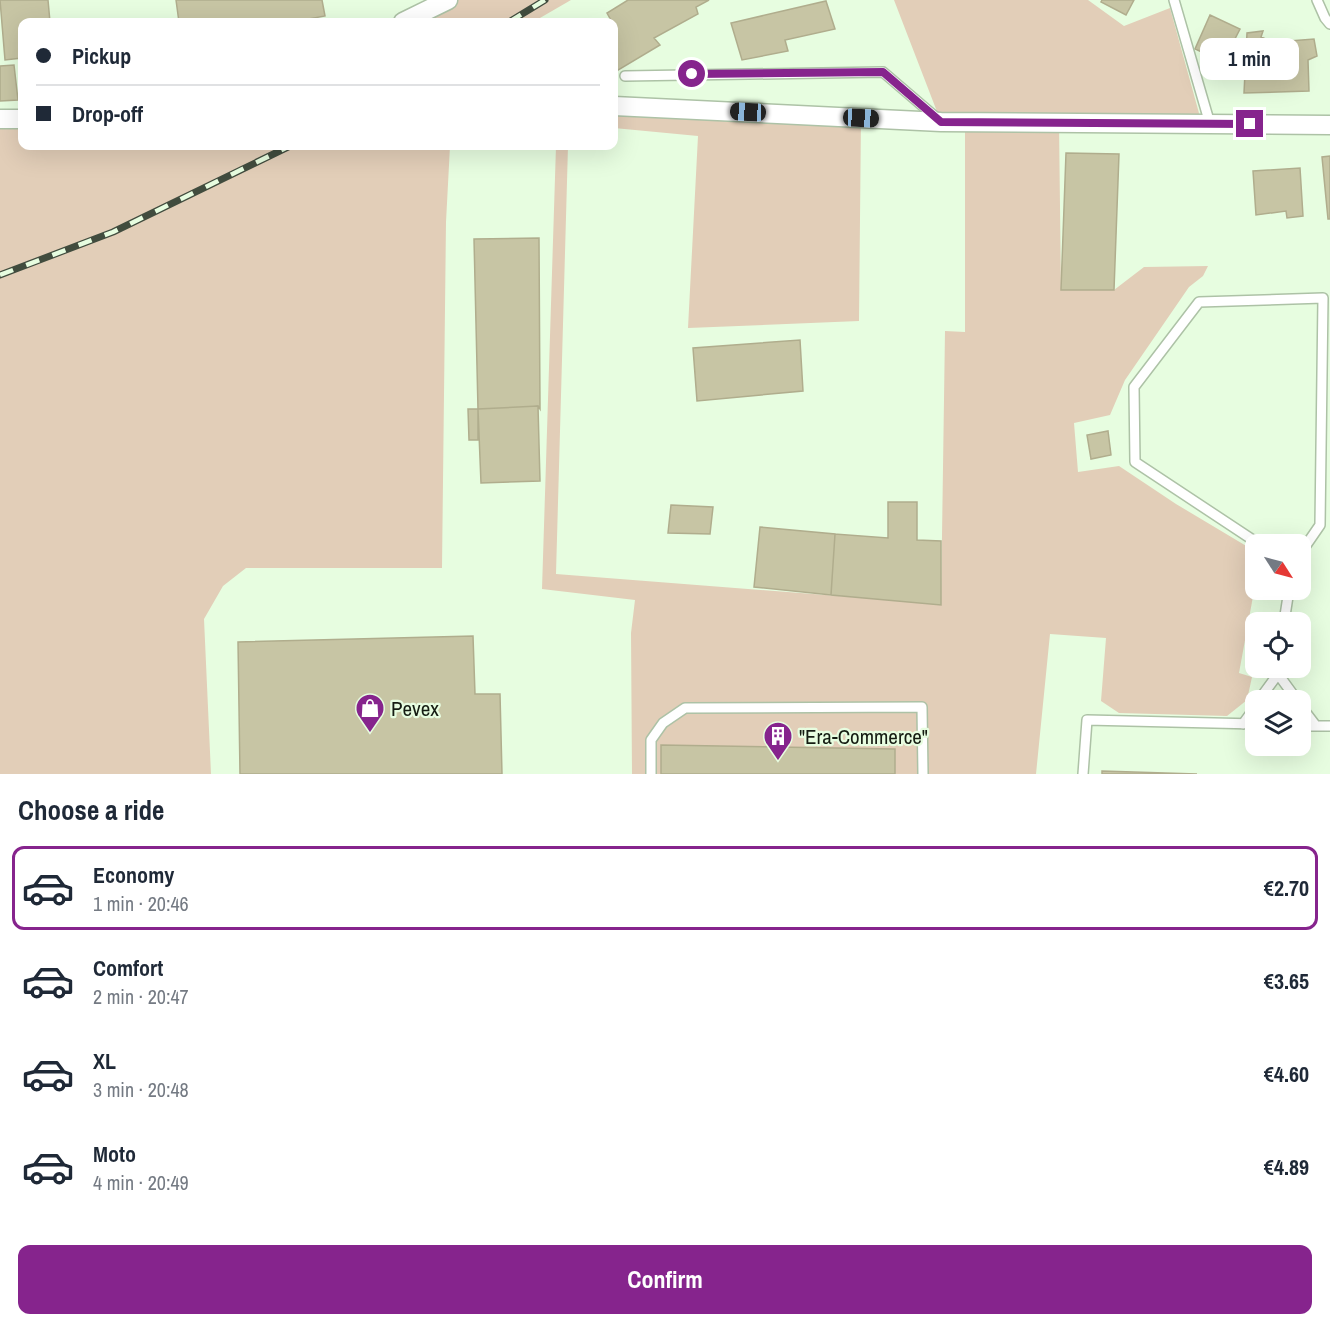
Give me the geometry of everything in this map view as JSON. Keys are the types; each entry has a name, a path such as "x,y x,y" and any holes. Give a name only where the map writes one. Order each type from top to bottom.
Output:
{"street":[{"path":"411,18 448,0"},
{"path":"618,106 941,122 1330,125"},
{"path":"0,119 18,118"}],"lane":[{"path":"1174,0 1210,124"},
{"path":"1317,0 1324,18 1330,24"},
{"path":"625,76 883,72 941,122"},
{"path":"1245,535 1135,462 1134,387 1199,302 1323,298 1320,525 1311,538"},
{"path":"651,774 651,740 663,723 685,708 910,707 922,707 923,774"},
{"path":"1311,719 1316,726"},
{"path":"1083,774 1087,720 1243,724 1245,721"},
{"path":"1311,726 1330,726"}],"shaded area":[{"path":"448,0 571,0 540,18 411,18"},
{"path":"894,0 1088,0 1124,26 1170,8 1202,124 1059,123 1061,289 1114,290 1144,267 1208,266 1203,276 1189,287 1125,380 1110,415 1074,423 1078,472 1119,466 1176,504 1245,545 1245,600 1252,600 1250,612 1245,612 1245,640 1239,673 1245,675 1245,678 1252,678 1249,690 1245,690 1245,702 1227,716 1119,713 1101,701 1106,638 1050,634 1036,774 632,774 631,633 635,600 542,589 556,150 568,150 556,574 941,604 945,331 965,332 965,122 941,122"},
{"path":"618,106 861,118 859,321 688,328 698,136 618,128"},
{"path":"0,119 18,119 18,150 450,150 446,222 442,568 246,568 223,586 204,619 211,774 0,774"}],"building":[{"path":"0,0 48,0 50,18 18,18 18,58 5,60"},
{"path":"176,0 322,0 325,16 314,18 178,18"},
{"path":"628,0 709,0 696,7 698,14 654,38 660,45 618,70 618,18 610,18 607,13"},
{"path":"1102,0 1134,0 1126,15 1101,2"},
{"path":"826,1 835,29 785,40 788,51 742,60 731,23"},
{"path":"1210,15 1240,29 1223,62 1195,49"},
{"path":"1263,31 1261,37 1268,40 1259,76 1280,73 1277,42 1314,39 1317,56 1308,60 1309,91 1244,93 1247,33"},
{"path":"14,65 18,100 0,101 0,66"},
{"path":"1066,153 1119,154 1114,290 1061,290"},
{"path":"1330,156 1330,219 1328,219 1322,157"},
{"path":"1300,168 1303,216 1287,218 1286,211 1256,215 1253,171"},
{"path":"539,238 540,409 538,406 478,409 474,239"},
{"path":"800,340 803,391 697,401 693,348"},
{"path":"538,406 540,481 481,483 478,409"},
{"path":"468,409 478,409 478,440 469,440"},
{"path":"1108,431 1111,455 1091,459 1087,435"},
{"path":"888,502 917,502 917,540 941,541 941,605 831,595 835,534 888,538"},
{"path":"671,505 713,507 710,534 668,533"},
{"path":"760,527 835,534 831,595 754,587"},
{"name":"Pevex","path":"473,636 475,694 500,694 502,774 240,774 238,642"},
{"name":"\"Era-Commerce\"","path":"661,745 895,749 895,774 661,774"},
{"path":"1102,771 1197,774 1102,774"}],"railway":[{"path":"516,18 545,0"},
{"path":"0,275 113,232 282,150"}],"place":[{"name":"Pevex","path":"370,734"},
{"name":"\"Era-Commerce\"","path":"778,762"}],"route":[{"path":"692,74 883,72 941,122 1250,124"}]}
